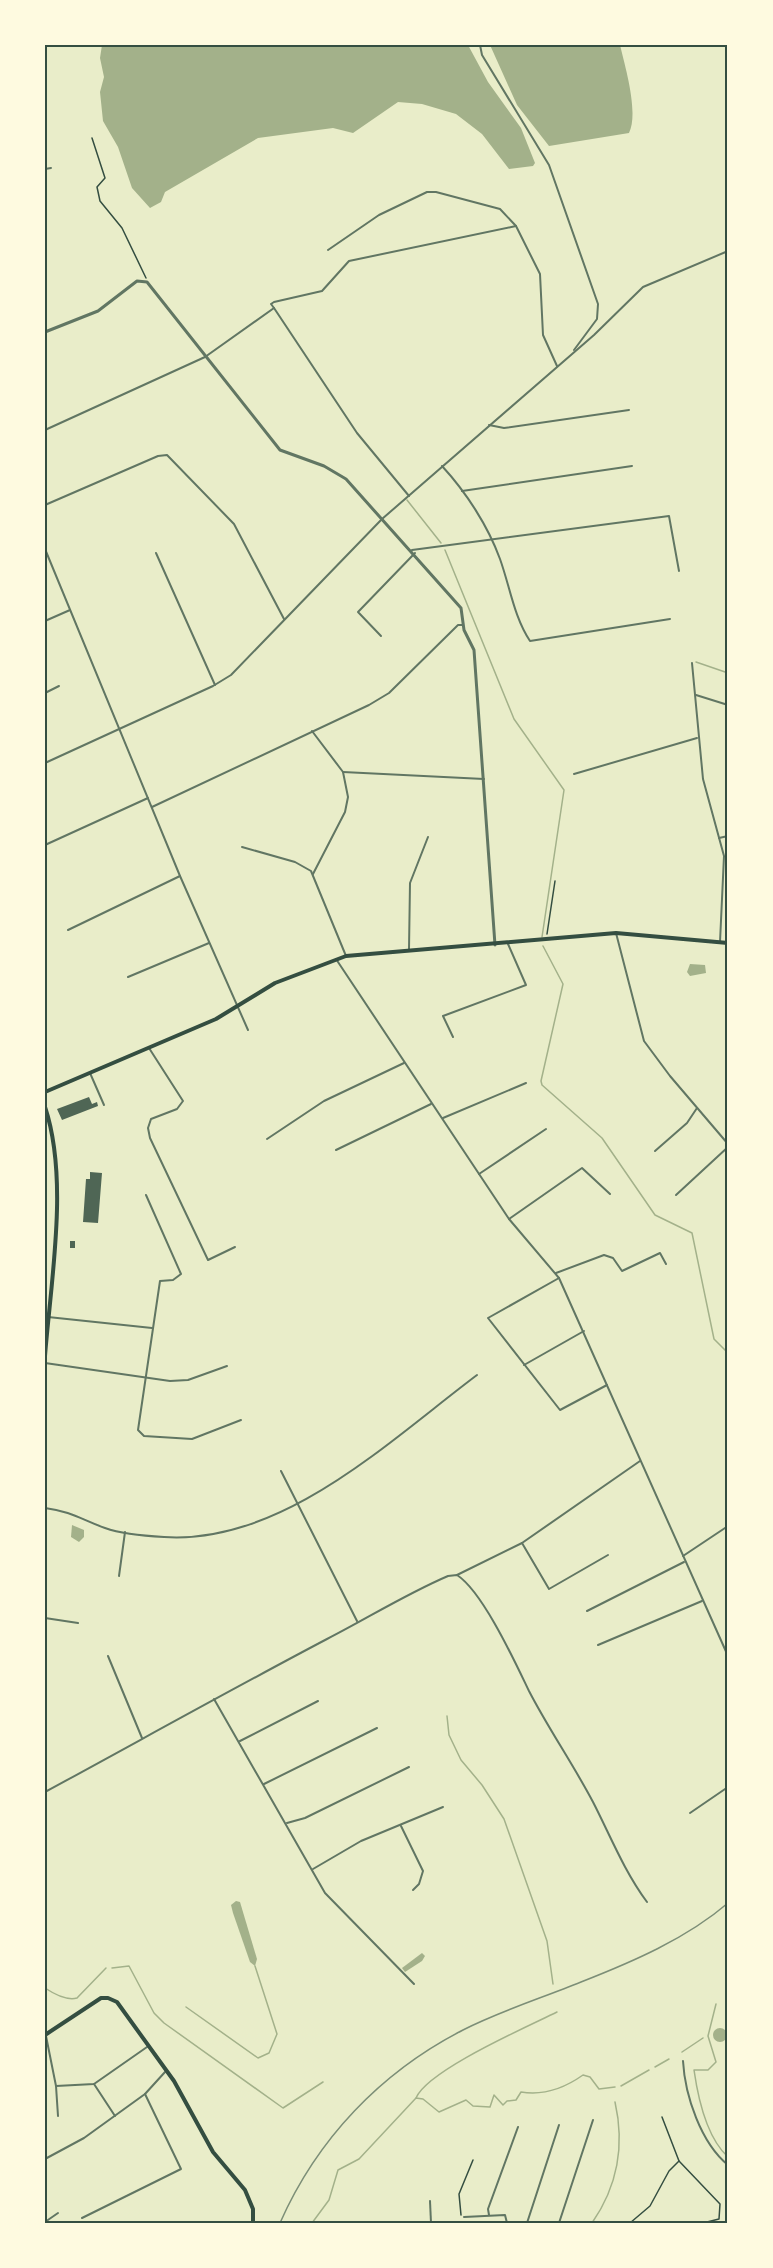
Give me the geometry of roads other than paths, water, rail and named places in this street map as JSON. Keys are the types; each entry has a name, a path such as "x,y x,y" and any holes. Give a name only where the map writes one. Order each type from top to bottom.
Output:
{"main road":[{"path":"45,1092 236,1008 275,983 346,956 546,941 616,933 728,942"},
{"path":"45,1107 55,1142 58,1176 45,1356"},
{"path":"45,2035 91,2003 108,1998 121,2006 168,2070 213,2152 249,2196 253,2223"}],"street":[{"path":"480,45 482,55 549,165 596,298 599,309 597,319 573,352"},
{"path":"45,170 51,168"},
{"path":"328,250 379,215 427,192 436,192 500,209 516,226 540,274 543,335 557,366"},
{"path":"409,496 357,433 271,303 322,291 349,261 516,226"},
{"path":"45,762 215,685 231,675 382,519 602,328 643,287 683,268 728,251"},
{"path":"45,332 98,311 137,281 147,282 280,450 338,473 415,554 461,608 463,625 474,650 495,945"},
{"path":"45,430 205,357 274,308"},
{"path":"489,425 504,428 629,410"},
{"path":"45,506 159,456 167,456 234,524 284,620"},
{"path":"442,466 462,491 491,539 530,641 670,619"},
{"path":"462,491 632,466"},
{"path":"411,550 669,516 679,571"},
{"path":"45,549 180,876 236,1008 248,1030"},
{"path":"156,553 215,685"},
{"path":"381,636 357,612 415,554"},
{"path":"45,621 70,610"},
{"path":"152,807 369,705 389,693 458,625 463,625"},
{"path":"692,663 696,695 697,738 708,805 724,856 720,942"},
{"path":"45,693 59,686"},
{"path":"696,695 728,705"},
{"path":"312,730 343,772 348,805 313,873"},
{"path":"574,774 697,738"},
{"path":"343,772 484,779"},
{"path":"45,845 148,798"},
{"path":"719,838 728,836"},
{"path":"409,952 410,884 428,837"},
{"path":"242,847 301,864 313,873 346,956"},
{"path":"68,930 180,876"},
{"path":"616,933 644,1041 728,1145 676,1195"},
{"path":"128,977 209,943"},
{"path":"453,1037 443,1016 526,985 508,944"},
{"path":"336,959 509,1220 559,1278 728,1656"},
{"path":"149,1048 183,1101 177,1108 152,1119 148,1128 150,1138 208,1260 235,1247"},
{"path":"267,1139 324,1101 404,1064"},
{"path":"90,1073 104,1105"},
{"path":"441,1119 526,1083"},
{"path":"336,1150 431,1104"},
{"path":"655,1151 687,1123 697,1108"},
{"path":"479,1174 546,1129"},
{"path":"509,1220 582,1168 610,1194"},
{"path":"147,1195 180,1274 173,1280 160,1281 138,1430 144,1436 192,1439 241,1420"},
{"path":"556,1273 603,1255 613,1258 622,1271 660,1253 666,1264"},
{"path":"559,1278 488,1318 560,1410 607,1385"},
{"path":"48,1317 153,1328"},
{"path":"524,1365 584,1331"},
{"path":"45,1363 146,1378 188,1380 227,1366"},
{"path":"45,1508 71,1512 107,1529 167,1538 203,1536 255,1522 318,1494 477,1375"},
{"path":"45,1792 418,1588 448,1576 457,1575 522,1543 641,1461"},
{"path":"281,1471 358,1622"},
{"path":"682,1556 728,1526"},
{"path":"118,1576 125,1532"},
{"path":"522,1543 549,1589 608,1555"},
{"path":"588,1611 685,1562"},
{"path":"457,1575 468,1584 507,1645 537,1705 592,1801 622,1861 647,1902"},
{"path":"598,1645 702,1601"},
{"path":"45,1618 78,1623"},
{"path":"108,1656 142,1738"},
{"path":"214,1699 331,1901 414,1984"},
{"path":"239,1741 318,1701"},
{"path":"263,1784 377,1728"},
{"path":"286,1823 306,1818 409,1767"},
{"path":"690,1813 728,1787"},
{"path":"312,1869 361,1841 443,1807"},
{"path":"401,1826 423,1871 419,1884 413,1890"},
{"path":"45,2035 57,2086 58,2116"},
{"path":"57,2086 94,2084 149,2045"},
{"path":"683,2061 684,2081 703,2133 714,2152 728,2165"},
{"path":"45,2159 84,2139 145,2094 168,2070"},
{"path":"94,2084 115,2116"},
{"path":"82,2218 181,2169 145,2094"},
{"path":"559,2223 593,2120"},
{"path":"526,2223 559,2125"},
{"path":"489,2215 488,2209 518,2127"},
{"path":"430,2201 431,2223"},
{"path":"45,2222 58,2213"},
{"path":"464,2217 505,2216 507,2223"}],"waterway":[{"path":"407,500 441,543"},
{"path":"445,550 514,719 564,790 542,937"},
{"path":"696,662 728,673"},
{"path":"543,946 563,984 542,1085 602,1138 655,1215 692,1233 714,1339 728,1353"},
{"path":"447,1716 449,1735 461,1760 482,1785 504,1819 547,1941 553,1984"},
{"path":"112,1968 129,1966 154,2013 164,2023 283,2108 323,2082"},
{"path":"186,2007 258,2058 269,2053 277,2034 255,1966"},
{"path":"45,1988 64,1998 77,1998 106,1968"},
{"path":"716,2004 708,2036 716,2062 708,2070 694,2070 704,2116 714,2139 728,2157"},
{"path":"416,2098 424,2087 458,2062 557,2012"},
{"path":"682,2052 703,2038"},
{"path":"655,2067 669,2059"},
{"path":"621,2086 649,2070"},
{"path":"312,2223 329,2200 338,2170 359,2159 416,2098 423,2099 439,2112 466,2100 473,2106 490,2107 494,2095 503,2105 507,2101 516,2100 521,2092 538,2093 554,2090 583,2075 590,2077 599,2089 615,2087"},
{"path":"592,2223 608,2195 617,2166 619,2134 615,2102"}],"railway":[{"path":"280,2223 295,2192 333,2136 379,2087 405,2066 433,2047 477,2023 639,1958 694,1928 728,1903"}]}
